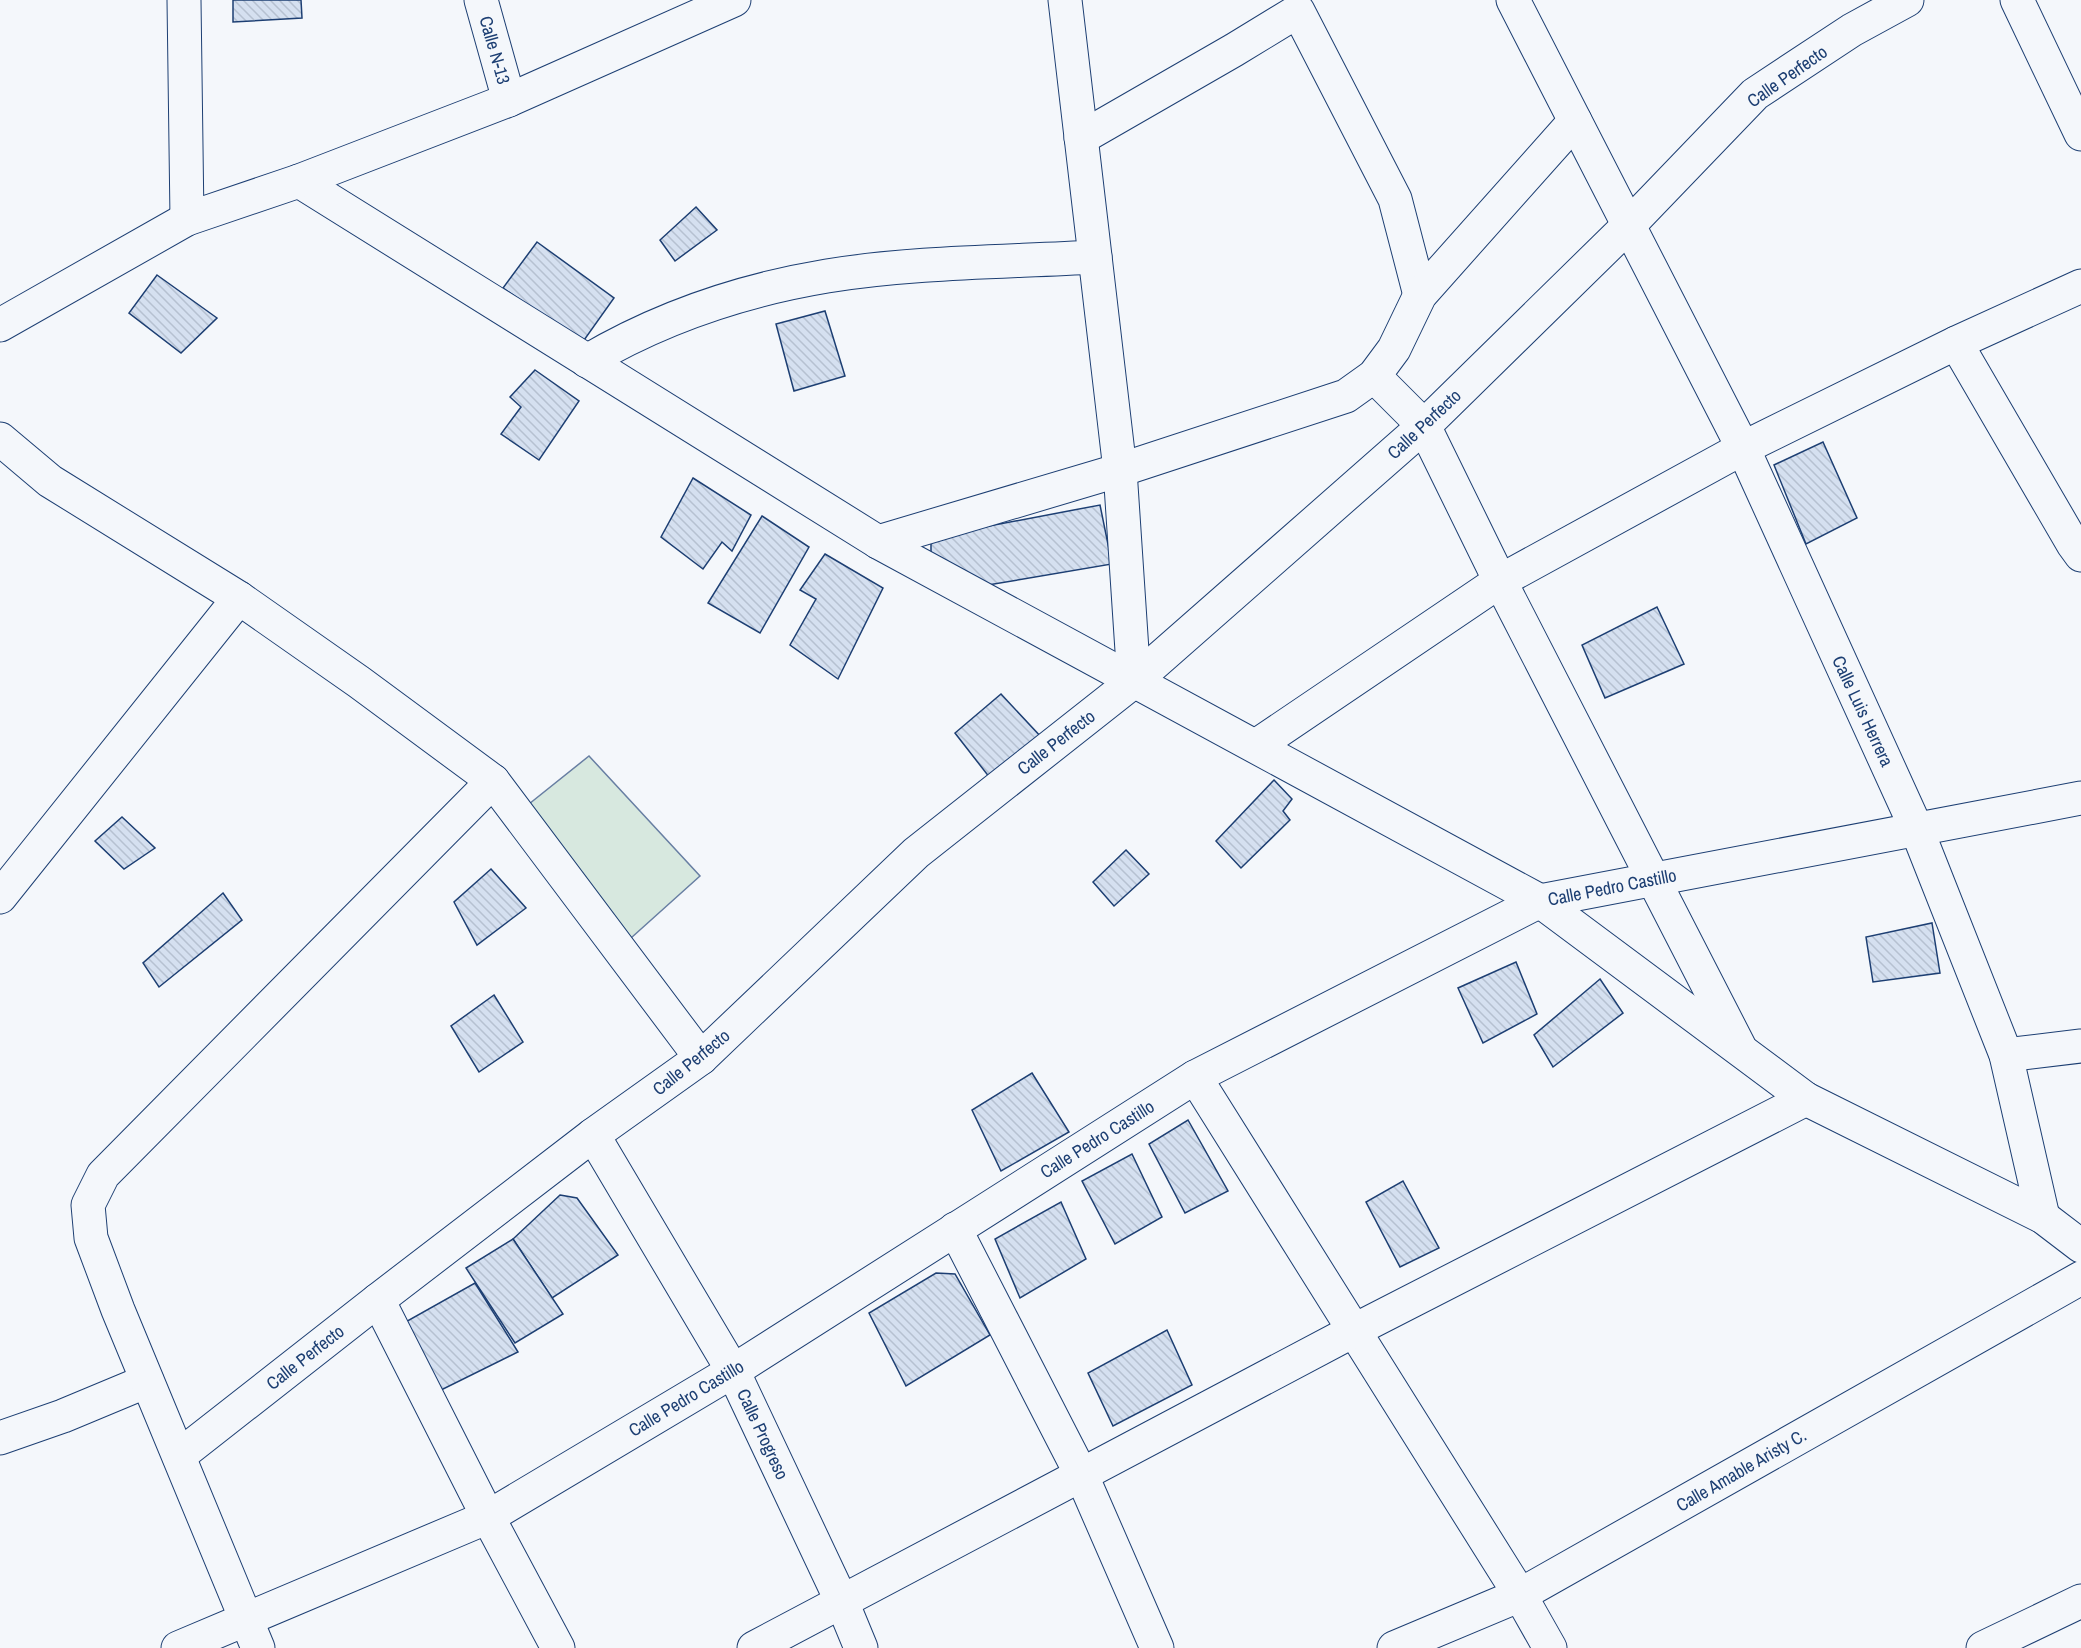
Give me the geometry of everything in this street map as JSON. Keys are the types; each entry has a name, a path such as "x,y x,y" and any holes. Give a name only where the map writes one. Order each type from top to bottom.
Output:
{"street":[{"path":"184,0 187,219"},
{"name":"Calle N-13","path":"481,0 509,99"},
{"path":"0,324 187,219 299,181 509,99 734,0"},
{"path":"1065,0 1120,470 1134,681"},
{"name":"Calle Luis Herrera","path":"1513,0 1743,448 1917,830 2006,1055 2043,1217"},
{"name":"Calle Perfecto","path":"179,1456 593,1135 701,1058 916,853 1134,681 1424,426 1629,225 1755,94 1852,30 1907,0"},
{"path":"2017,0 2081,134"},
{"path":"1081,138 1308,5 1395,199 1420,295"},
{"path":"878,542 1120,470 1346,396 1374,376 1394,349 1420,295 1575,121"},
{"path":"299,181 878,542 1540,901 1806,1099 2043,1217 2081,1246"},
{"path":"587,361 619,342 703,307 777,286 826,276 882,269 1095,257"},
{"path":"1256,746 1500,581 1743,448 1956,343 2081,286"},
{"path":"1956,343 2081,555"},
{"path":"1374,376 1424,426 1500,581 1743,1053"},
{"path":"0,439 50,481 239,598 359,682 493,781 701,1058"},
{"path":"0,897 239,598"},
{"path":"252,1633 118,1310 91,1238 88,1205 103,1175 493,781"},
{"name":"Calle Pedro Castillo","path":"178,1648 252,1633 488,1517 734,1371 1195,1077 1540,901 2081,798"},
{"path":"2006,1055 2081,1046"},
{"path":"1195,1077 1520,1595 1550,1648"},
{"path":"754,1648 1355,1330 1806,1099"},
{"name":"Calle Progreso","path":"593,1135 734,1371 842,1602 861,1648"},
{"path":"955,1229 1082,1476 1156,1648"},
{"name":"Calle Amable Aristy C.","path":"1394,1648 1520,1595 2081,1278"},
{"path":"378,1300 488,1517 558,1648"},
{"path":"0,1438 63,1416 147,1381"},
{"path":"1983,1648 2081,1601"}],"shaded area":[{"path":"589,756 700,876 631,938 519,812"}],"building":[{"path":"233,0 301,0 302,18 233,22"},
{"path":"696,207 717,230 675,261 660,240"},
{"path":"537,242 614,298 582,343 503,288"},
{"path":"157,275 217,318 181,353 129,313"},
{"path":"825,311 845,376 794,391 776,324"},
{"path":"535,370 579,401 539,460 501,434 521,407 510,397"},
{"path":"1823,442 1857,518 1806,544 1774,465"},
{"path":"693,478 751,515 732,551 722,542 703,569 661,537"},
{"path":"1100,505 1112,564 988,585 931,553 931,537"},
{"path":"762,516 809,547 760,633 708,603"},
{"path":"825,554 883,588 838,679 790,645 816,599 800,590"},
{"path":"1657,607 1684,664 1605,698 1582,645"},
{"path":"1001,694 1042,738 990,778 955,733"},
{"path":"1274,780 1292,799 1283,811 1290,820 1241,868 1216,841"},
{"path":"122,817 155,848 124,869 95,841"},
{"path":"1126,850 1149,874 1114,906 1093,882"},
{"path":"491,869 526,908 477,945 454,902"},
{"path":"223,893 242,920 159,987 143,963"},
{"path":"1932,923 1940,973 1873,982 1866,937"},
{"path":"1516,962 1537,1014 1483,1043 1458,988"},
{"path":"1600,979 1623,1013 1553,1067 1534,1035"},
{"path":"494,995 523,1042 479,1072 451,1026"},
{"path":"1032,1073 1069,1132 1001,1171 972,1110"},
{"path":"1188,1120 1228,1191 1185,1213 1149,1144"},
{"path":"1132,1154 1162,1217 1115,1244 1082,1181"},
{"path":"1403,1181 1439,1248 1400,1267 1366,1202"},
{"path":"560,1195 577,1198 618,1255 552,1298 513,1239"},
{"path":"1061,1202 1086,1259 1020,1298 995,1239"},
{"path":"513,1239 563,1314 515,1343 466,1268"},
{"path":"936,1273 955,1274 990,1335 906,1386 869,1313"},
{"path":"475,1283 518,1352 429,1396 393,1329"},
{"path":"1167,1330 1192,1385 1113,1426 1088,1373"}]}
